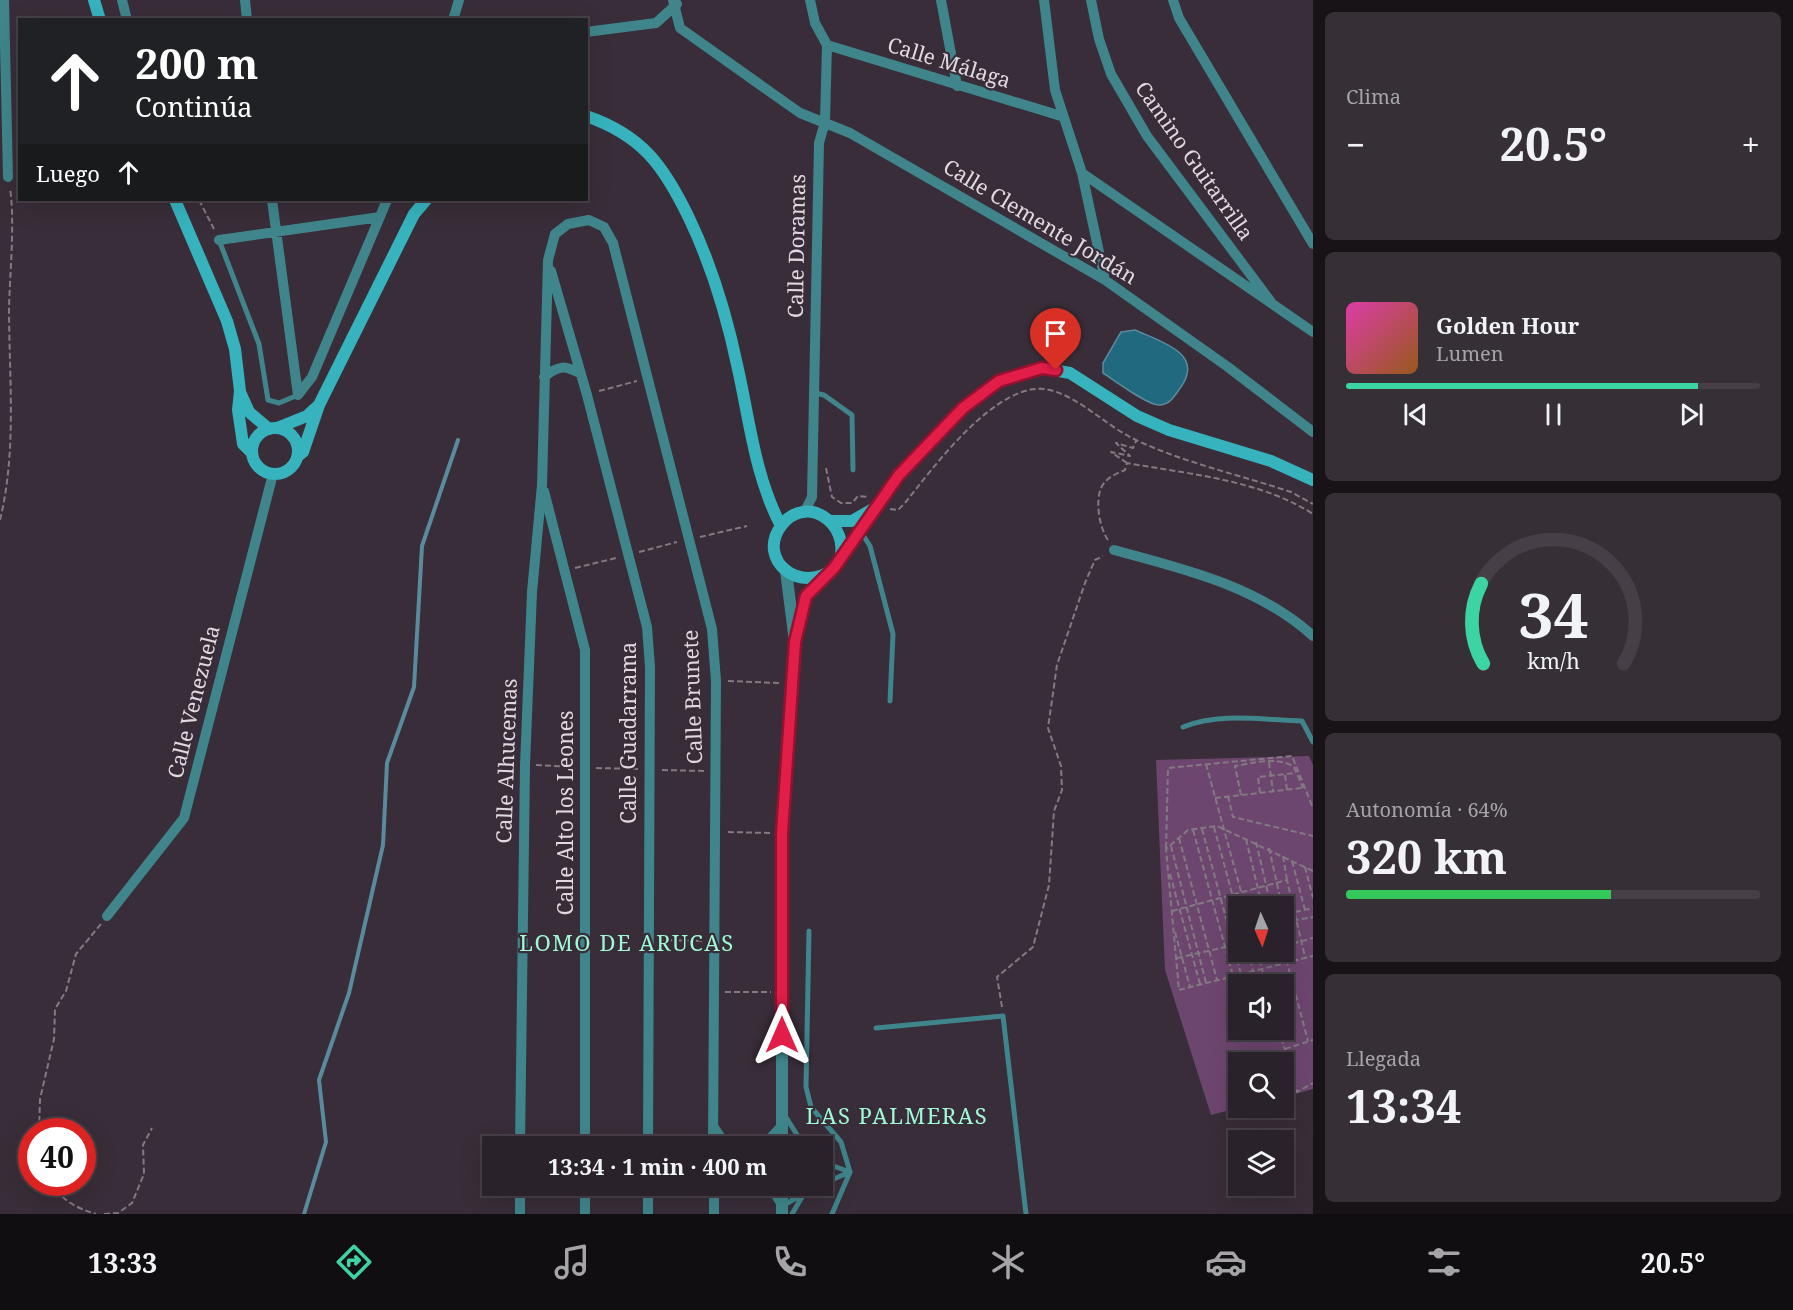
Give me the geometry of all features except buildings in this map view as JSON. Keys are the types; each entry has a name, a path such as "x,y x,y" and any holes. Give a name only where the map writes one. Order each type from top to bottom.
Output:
{"main road":[{"path":"94,0 99,18"},
{"path":"588,117 613,125 637,141 652,156 666,174 699,238 726,314 757,467 767,499 782,526"},
{"path":"175,201 227,321 235,349 240,390 238,410 243,444 252,453 259,467 273,474 288,470 303,452 319,405 414,214 425,201"},
{"path":"799,514 782,526 777,535 776,554 786,571 795,577 811,580 821,578 837,564 899,475 963,408 999,381 1042,368 1070,373 1137,416 1169,430 1271,461 1313,480"},
{"path":"240,390 249,412 273,429 291,435 298,449 297,457"},
{"path":"252,453 256,438 306,416 319,405"},
{"path":"767,499 799,514 852,521 878,504"},
{"path":"827,518 842,539 837,564"}],"street":[{"path":"4,0 8,177"},
{"path":"122,0 126,18"},
{"path":"245,0 247,18"},
{"path":"454,18 459,0"},
{"name":"Calle Doramas","path":"810,0 815,23 827,45 825,122 819,143 812,497"},
{"path":"941,0 957,86"},
{"path":"1044,0 1055,90 1061,116 1082,173 1105,280"},
{"name":"Camino Guitarrilla","path":"1091,0 1099,39 1117,84 1147,136 1270,302"},
{"path":"1173,0 1179,18 1313,244"},
{"path":"588,32 656,24 676,3"},
{"name":"Calle Clemente Jordán","path":"676,3 680,28 800,114 850,133 1105,280 1228,367 1313,432"},
{"name":"Calle Málaga","path":"827,45 1061,116"},
{"path":"1082,173 1313,332"},
{"path":"272,201 298,395"},
{"path":"298,395 312,377 387,201"},
{"path":"219,240 380,217"},
{"name":"Calle Brunete","path":"568,224 589,220 604,227 613,243 712,629 716,681 713,1136"},
{"name":"Calle Alhucemas","path":"520,1136 525,765 532,592 542,485 548,260 555,234 568,224"},
{"name":"Calle Guadarrama","path":"548,260 587,394 647,627 650,667 648,1136"},
{"path":"544,377 556,367 566,366 581,374"},
{"name":"Calle Venezuela","path":"106,916 184,818 273,474"},
{"name":"Calle Alto los Leones","path":"542,485 567,570 585,650 585,1136"},
{"path":"799,514 812,497 827,518"},
{"path":"1114,550 1210,577 1242,591 1298,622 1313,636"},
{"path":"781,1136 782,833 795,642 806,596 837,564"},
{"path":"786,571 795,642"},
{"path":"713,1126 720,1136"},
{"path":"772,1136 781,1127"},
{"path":"520,1196 520,1214"},
{"path":"585,1196 585,1214"},
{"path":"648,1196 648,1214"},
{"path":"714,1196 714,1214"},
{"path":"775,1196 782,1210"}],"lane":[{"path":"219,240 259,344 268,400 279,403 298,395"},
{"path":"813,393 824,395 852,415 853,470"},
{"path":"860,531 870,546 893,634 890,701"},
{"path":"1183,727 1199,720 1216,719 1302,721 1313,742"},
{"path":"809,931 806,1087 811,1107 842,1142 850,1172 832,1214"},
{"path":"876,1028 1003,1016 1026,1214"},
{"path":"782,1110 798,1136"},
{"path":"833,1166 850,1172"},
{"path":"833,1179 850,1172"},
{"path":"782,1210 798,1196"},
{"path":"792,1214 803,1196"}],"path":[{"path":"0,520 7,493 12,432 8,177"},
{"path":"200,201 219,240"},
{"path":"587,394 648,378"},
{"path":"824,460 832,497 841,503 852,503 858,496 867,496 891,510 898,510 948,450 978,419 1005,400 1027,391 1048,389 1069,397 1136,440 1291,492 1313,504"},
{"path":"1136,440 1133,448 1116,442 1130,456 1111,452 1127,463 1228,481 1295,503 1313,514"},
{"path":"1003,1016 998,977 1033,947 1049,885 1054,811 1062,790 1062,766 1048,728 1057,664 1095,560 1114,550 1103,534 1099,492 1103,483 1125,470 1127,463"},
{"path":"567,570 747,526"},
{"path":"716,681 792,684"},
{"path":"1241,795 1235,766 1292,756 1313,808"},
{"path":"1269,760 1273,791"},
{"path":"1228,977 1179,990 1166,849 1168,768 1269,760 1287,762 1298,773"},
{"path":"1206,764 1242,896"},
{"path":"525,765 715,771"},
{"path":"1260,793 1258,777 1298,773"},
{"path":"1285,774 1287,790"},
{"path":"1215,798 1304,788"},
{"path":"1228,796 1233,817 1313,836"},
{"path":"1166,849 1192,830 1214,827 1256,842 1313,871"},
{"path":"1214,827 1233,895"},
{"path":"1202,828 1228,923"},
{"path":"1192,830 1232,974"},
{"path":"714,831 782,833"},
{"path":"1179,838 1217,980"},
{"path":"1246,838 1259,896"},
{"path":"1256,842 1268,896"},
{"path":"1171,845 1206,983"},
{"path":"1269,848 1279,896"},
{"path":"1283,856 1305,958"},
{"path":"1291,860 1305,910"},
{"path":"1305,867 1313,898"},
{"path":"1168,870 1181,909 1200,984"},
{"path":"1172,911 1287,880"},
{"path":"1295,912 1313,908"},
{"path":"39,1118 40,1099 54,1039 55,1009 66,991 76,954 106,916"},
{"path":"1296,920 1313,917"},
{"path":"1173,924 1190,987"},
{"path":"1294,943 1313,938"},
{"path":"648,940 713,941"},
{"path":"1176,958 1228,947"},
{"path":"1294,952 1296,960 1313,956"},
{"path":"1238,962 1241,974 1287,962 1290,974"},
{"path":"1251,962 1253,971"},
{"path":"1260,962 1263,974"},
{"path":"1294,987 1308,1041"},
{"path":"713,992 782,992"},
{"path":"1282,1040 1297,1092 1313,1083"},
{"path":"1285,1049 1313,1040"},
{"path":"104,1214 118,1213 132,1203 144,1174 143,1145 152,1128"},
{"path":"61,1196 74,1208 96,1214"}],"shaded area":[{"path":"1309,756 1313,765 1313,1089 1294,1094 1294,1052 1228,1052 1228,1111 1211,1115 1165,970 1156,760"}],"water":[{"path":"1135,330 1176,350 1187,365 1187,375 1181,387 1167,403 1160,405 1148,401 1103,373 1103,363 1121,332"}],"waterway":[{"path":"304,1214 326,1142 319,1080 349,993 383,845 387,763 414,687 422,546 458,440"}],"district":[{"name":"LOMO DE ARUCAS","path":"627,943"},
{"name":"LAS PALMERAS","path":"897,1116"}],"route":[{"path":"782,1035 782,833 795,642 806,596 834,568 899,475 963,408 999,381 1042,368 1056,370"}]}
